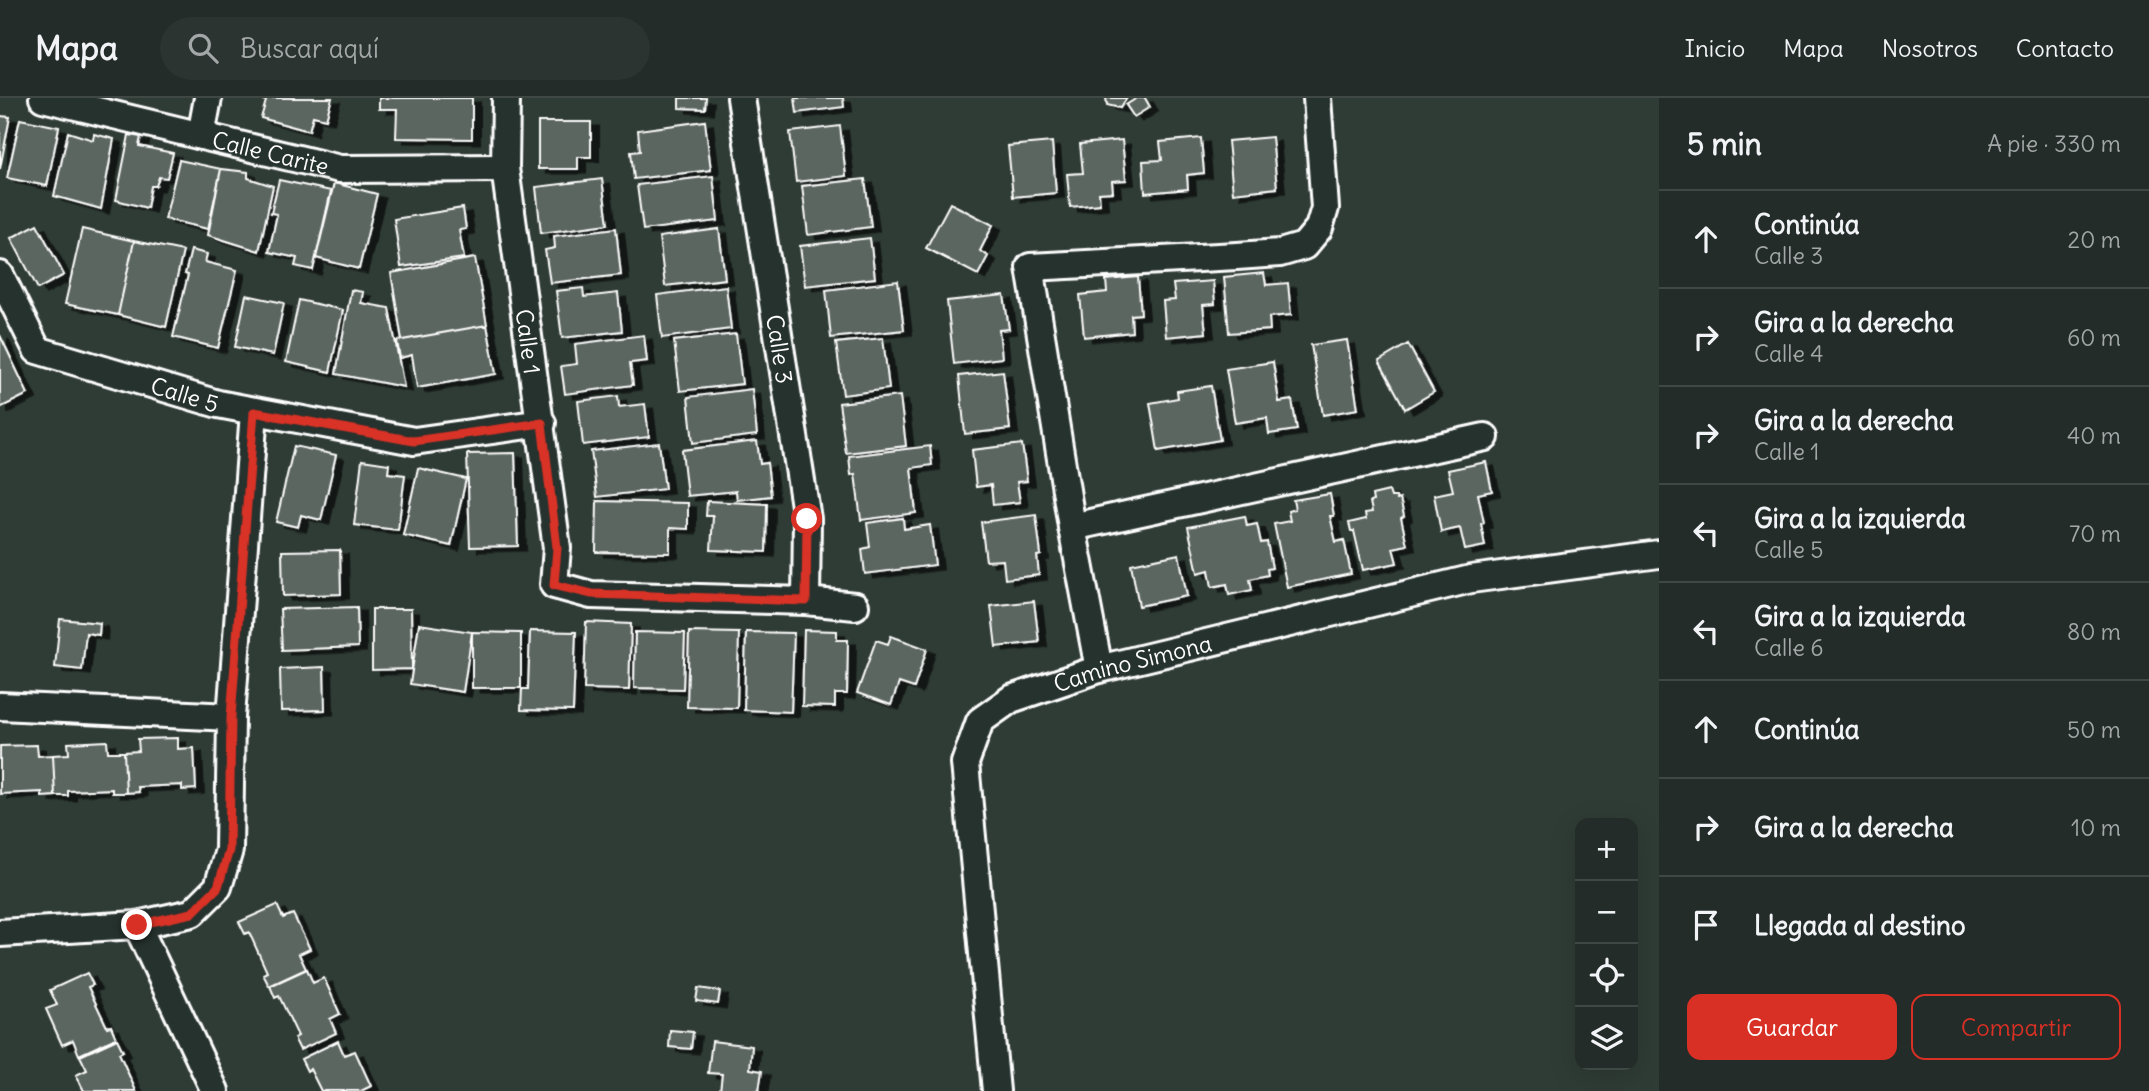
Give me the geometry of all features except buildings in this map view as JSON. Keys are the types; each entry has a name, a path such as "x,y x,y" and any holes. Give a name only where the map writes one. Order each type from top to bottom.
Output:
{"street":[{"name":"Calle Carite","path":"43,98 340,169 505,168"},
{"path":"201,136 208,98"},
{"name":"Calle 1","path":"506,98 505,168 557,548 554,585 592,594 806,601"},
{"name":"Calle 3","path":"741,98 807,519 806,601"},
{"path":"1099,670 1072,527 1030,267 1280,253 1304,246 1320,228 1325,208 1317,98"},
{"name":"Calle 5","path":"0,275 37,350 218,404 414,441 542,423"},
{"path":"0,933 137,925 192,913 218,887 229,850 231,717 254,412"},
{"path":"1072,527 1485,437"},
{"name":"Camino Simona","path":"996,1091 965,764 980,721 1011,699 1099,670 1471,579 1659,554"},
{"path":"806,601 855,606"},
{"path":"0,706 231,717"},
{"path":"137,925 215,1091"}],"route":[{"path":"137,925 192,913 218,887 229,850 231,717 254,412 414,441 542,423 557,548 554,585 592,594 806,601 807,519"}]}
